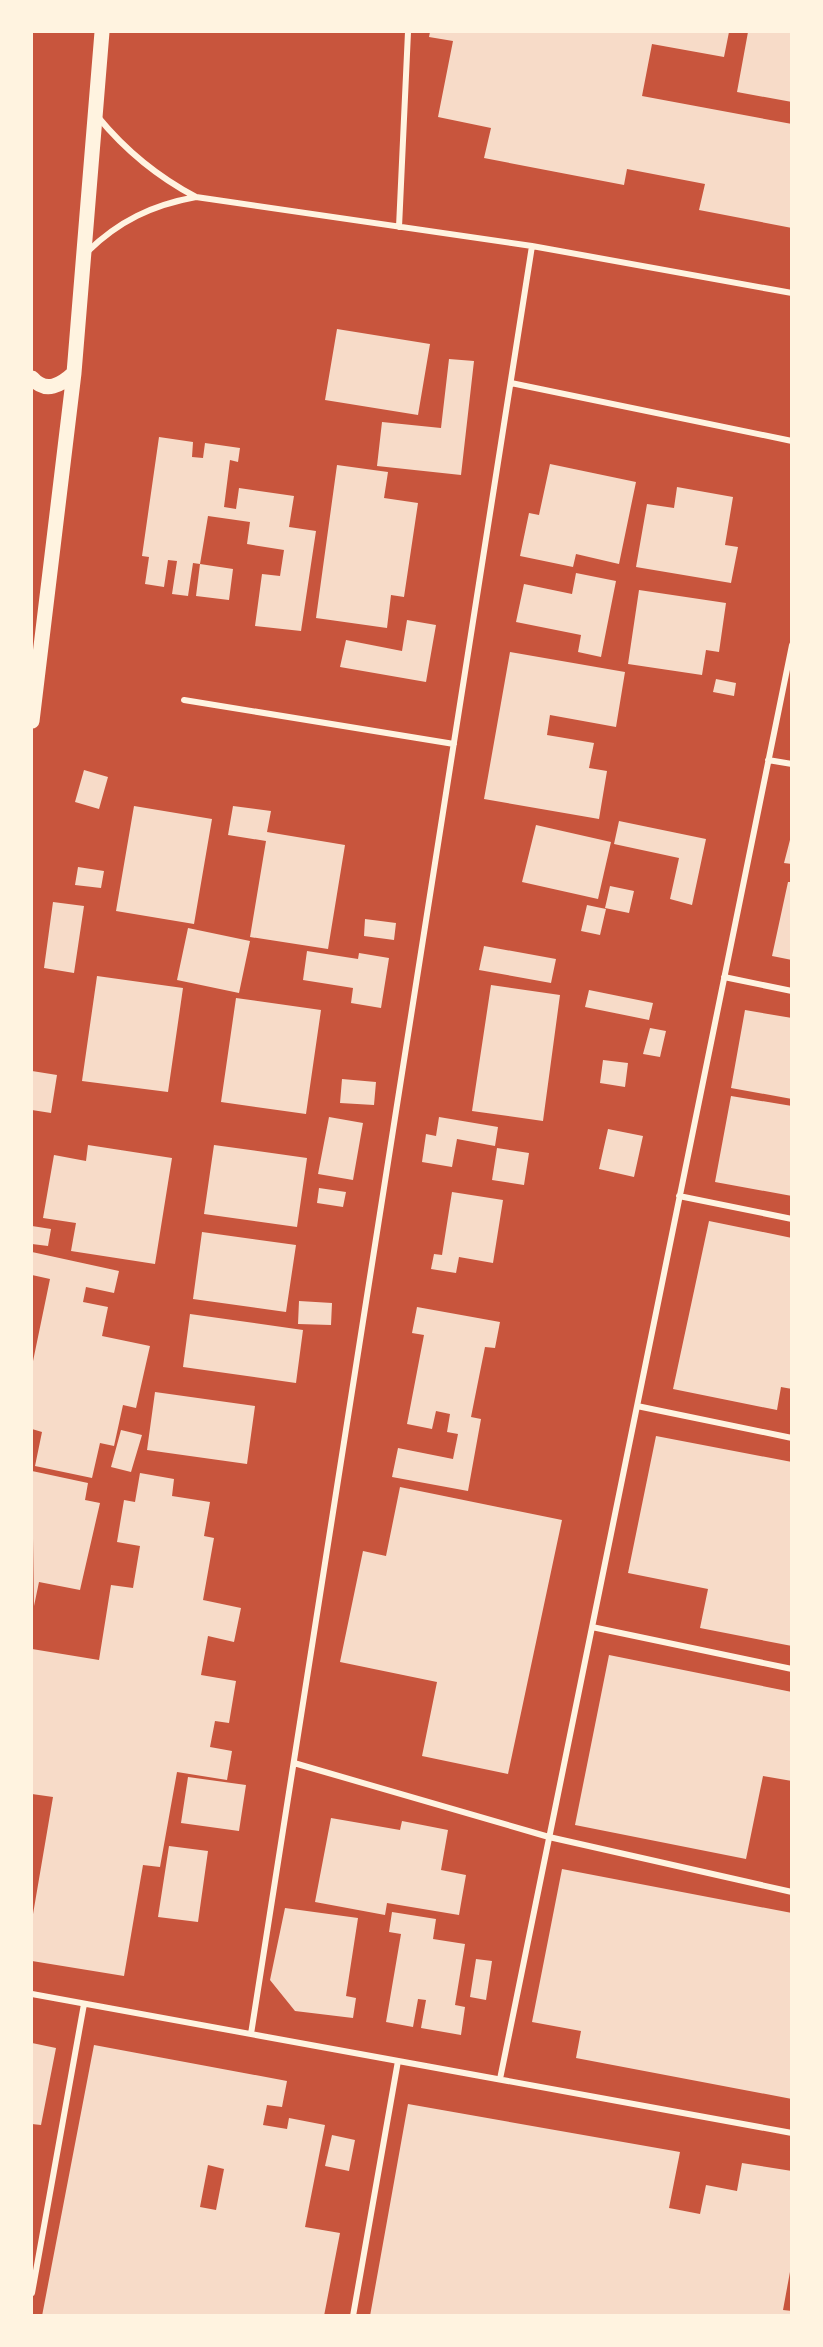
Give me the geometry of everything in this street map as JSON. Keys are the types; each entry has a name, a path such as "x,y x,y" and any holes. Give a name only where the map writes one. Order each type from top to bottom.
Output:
{"main road":[{"path":"32,721 74,373 102,32"},
{"path":"32,378 45,387 55,387 74,373"}],"street":[{"path":"399,227 408,32"},
{"path":"96,114 116,140 140,162 167,181 196,197"},
{"path":"84,254 107,232 134,215 164,202 196,197 532,246 792,293"},
{"path":"251,2034 532,246"},
{"path":"511,383 792,441"},
{"path":"500,2079 792,645"},
{"path":"184,700 454,744"},
{"path":"768,760 792,765"},
{"path":"724,977 792,991"},
{"path":"679,1196 792,1219"},
{"path":"637,1406 792,1438"},
{"path":"592,1627 792,1669"},
{"path":"294,1763 549,1837 792,1892"},
{"path":"32,1994 792,2133"},
{"path":"32,2293 84,2004"},
{"path":"352,2316 398,2061"}],"building":[{"path":"430,32 729,32 724,57 652,44 642,96 792,124 792,228 699,210 705,184 627,169 624,185 484,158 491,128 438,117 453,41 429,37"},
{"path":"748,32 792,32 792,102 737,92"},
{"path":"337,329 430,344 418,415 325,400"},
{"path":"449,359 474,361 461,475 377,466 382,422 441,428"},
{"path":"159,437 193,442 192,457 203,458 205,443 240,448 238,462 230,460 224,507 236,509 239,488 294,496 289,527 316,531 301,631 255,626 262,574 280,576 284,550 247,544 250,522 208,516 200,564 193,563 188,596 172,594 177,561 168,560 164,587 145,584 149,557 142,556"},
{"path":"550,464 636,482 619,564 576,554 573,567 520,556 529,513 539,515"},
{"path":"337,465 388,472 384,498 418,503 404,597 391,595 387,628 316,618"},
{"path":"677,487 733,497 725,545 738,547 731,583 636,567 647,504 674,508"},
{"path":"200,564 233,569 229,600 196,596"},
{"path":"576,573 616,581 601,657 578,652 581,635 516,622 524,584 572,594"},
{"path":"639,590 726,603 719,652 706,650 702,675 628,664"},
{"path":"407,620 436,625 426,682 340,667 346,640 402,651"},
{"path":"510,652 625,672 616,727 550,715 547,735 594,743 589,768 607,771 599,819 484,799"},
{"path":"716,679 736,683 734,696 713,692"},
{"path":"84,770 108,777 99,809 75,802"},
{"path":"134,806 212,819 194,924 116,911"},
{"path":"233,806 271,811 267,832 345,845 328,949 250,937 266,841 228,835"},
{"path":"619,821 706,839 692,905 670,899 679,858 614,844"},
{"path":"536,825 611,842 598,899 522,882"},
{"path":"792,836 792,864 784,863"},
{"path":"78,867 104,871 101,888 75,885"},
{"path":"788,882 792,882 792,960 772,956"},
{"path":"610,886 634,891 629,913 605,908"},
{"path":"53,902 84,906 74,973 44,968"},
{"path":"587,905 606,909 600,935 581,931"},
{"path":"365,919 396,923 394,940 364,936"},
{"path":"188,928 250,941 239,993 177,980"},
{"path":"484,946 556,959 551,983 479,970"},
{"path":"307,951 358,959 359,953 389,958 381,1008 351,1003 353,988 303,980"},
{"path":"97,976 183,988 168,1092 82,1081"},
{"path":"491,985 560,995 543,1121 472,1111"},
{"path":"589,990 653,1003 649,1020 585,1007"},
{"path":"236,998 321,1010 306,1114 221,1102"},
{"path":"745,1010 792,1018 792,1099 731,1088"},
{"path":"650,1028 666,1031 660,1057 643,1054"},
{"path":"603,1060 628,1063 625,1087 600,1083"},
{"path":"32,1071 57,1075 51,1113 32,1110"},
{"path":"342,1079 376,1082 374,1105 340,1103"},
{"path":"731,1096 792,1106 792,1196 715,1182"},
{"path":"329,1117 363,1123 353,1180 318,1174"},
{"path":"439,1117 498,1127 495,1146 457,1139 452,1167 422,1162 426,1134 436,1136"},
{"path":"608,1129 643,1136 634,1177 599,1169"},
{"path":"88,1145 172,1158 155,1264 71,1251 76,1223 43,1218 54,1155 86,1161"},
{"path":"214,1145 307,1158 297,1227 204,1214"},
{"path":"497,1148 529,1153 524,1185 492,1180"},
{"path":"319,1188 346,1192 343,1207 317,1203"},
{"path":"452,1192 503,1200 493,1263 459,1257 456,1273 431,1269 434,1254 442,1255"},
{"path":"709,1221 792,1238 792,1389 781,1387 777,1410 673,1389"},
{"path":"32,1226 51,1229 48,1246 32,1244"},
{"path":"202,1232 296,1245 286,1312 193,1299"},
{"path":"32,1252 119,1271 114,1293 86,1287 83,1302 108,1307 102,1336 150,1346 136,1408 123,1405 114,1446 100,1443 92,1478 35,1466 42,1432 32,1429 32,1366 50,1279 32,1275"},
{"path":"299,1301 332,1303 331,1325 298,1324"},
{"path":"417,1307 500,1322 495,1348 485,1347 471,1417 481,1419 468,1491 392,1477 398,1448 453,1459 458,1434 447,1432 450,1414 436,1411 432,1429 407,1424 424,1335 412,1333"},
{"path":"190,1314 303,1330 296,1383 183,1367"},
{"path":"155,1392 255,1406 247,1464 147,1450"},
{"path":"121,1430 142,1435 131,1472 111,1467"},
{"path":"656,1436 792,1462 792,1646 700,1628 708,1589 628,1573"},
{"path":"32,1471 88,1483 85,1500 100,1503 80,1590 39,1582 34,1606"},
{"path":"140,1473 174,1479 172,1496 210,1502 204,1536 214,1538 203,1600 241,1608 234,1642 208,1636 201,1675 236,1681 229,1723 215,1721 210,1747 232,1751 227,1780 177,1772 160,1867 143,1865 124,1976 32,1961 32,1920 53,1797 32,1794 32,1649 99,1660 111,1585 133,1588 140,1546 117,1542 124,1500 135,1502"},
{"path":"400,1487 562,1520 508,1774 422,1756 437,1682 340,1662 363,1551 386,1556"},
{"path":"609,1655 792,1692 792,1781 763,1776 746,1859 575,1825"},
{"path":"188,1777 246,1785 239,1831 181,1823"},
{"path":"331,1818 400,1830 402,1821 448,1830 441,1870 466,1875 459,1915 387,1903 385,1915 315,1902"},
{"path":"169,1846 208,1851 198,1922 158,1917"},
{"path":"562,1869 792,1913 792,2099 576,2058 581,2031 532,2022"},
{"path":"285,1908 358,1918 346,1996 356,1998 353,2018 295,2011 270,1980"},
{"path":"392,1912 436,1919 433,1939 465,1944 455,2005 465,2007 461,2035 421,2028 426,2000 418,1999 413,2027 386,2022 401,1934 389,1932"},
{"path":"476,1959 492,1961 486,2000 470,1997"},
{"path":"32,2043 56,2048 41,2125 32,2124"},
{"path":"94,2045 287,2081 282,2107 267,2105 263,2125 287,2129 289,2118 325,2125 305,2227 340,2233 324,2316 42,2316","holes":["208,2165 224,2169 216,2210 200,2207"]},
{"path":"408,2104 680,2152 669,2208 700,2214 706,2185 737,2191 742,2163 792,2171 792,2261 783,2310 792,2311 792,2316 370,2316"},
{"path":"332,2135 355,2140 349,2171 325,2166"}]}
